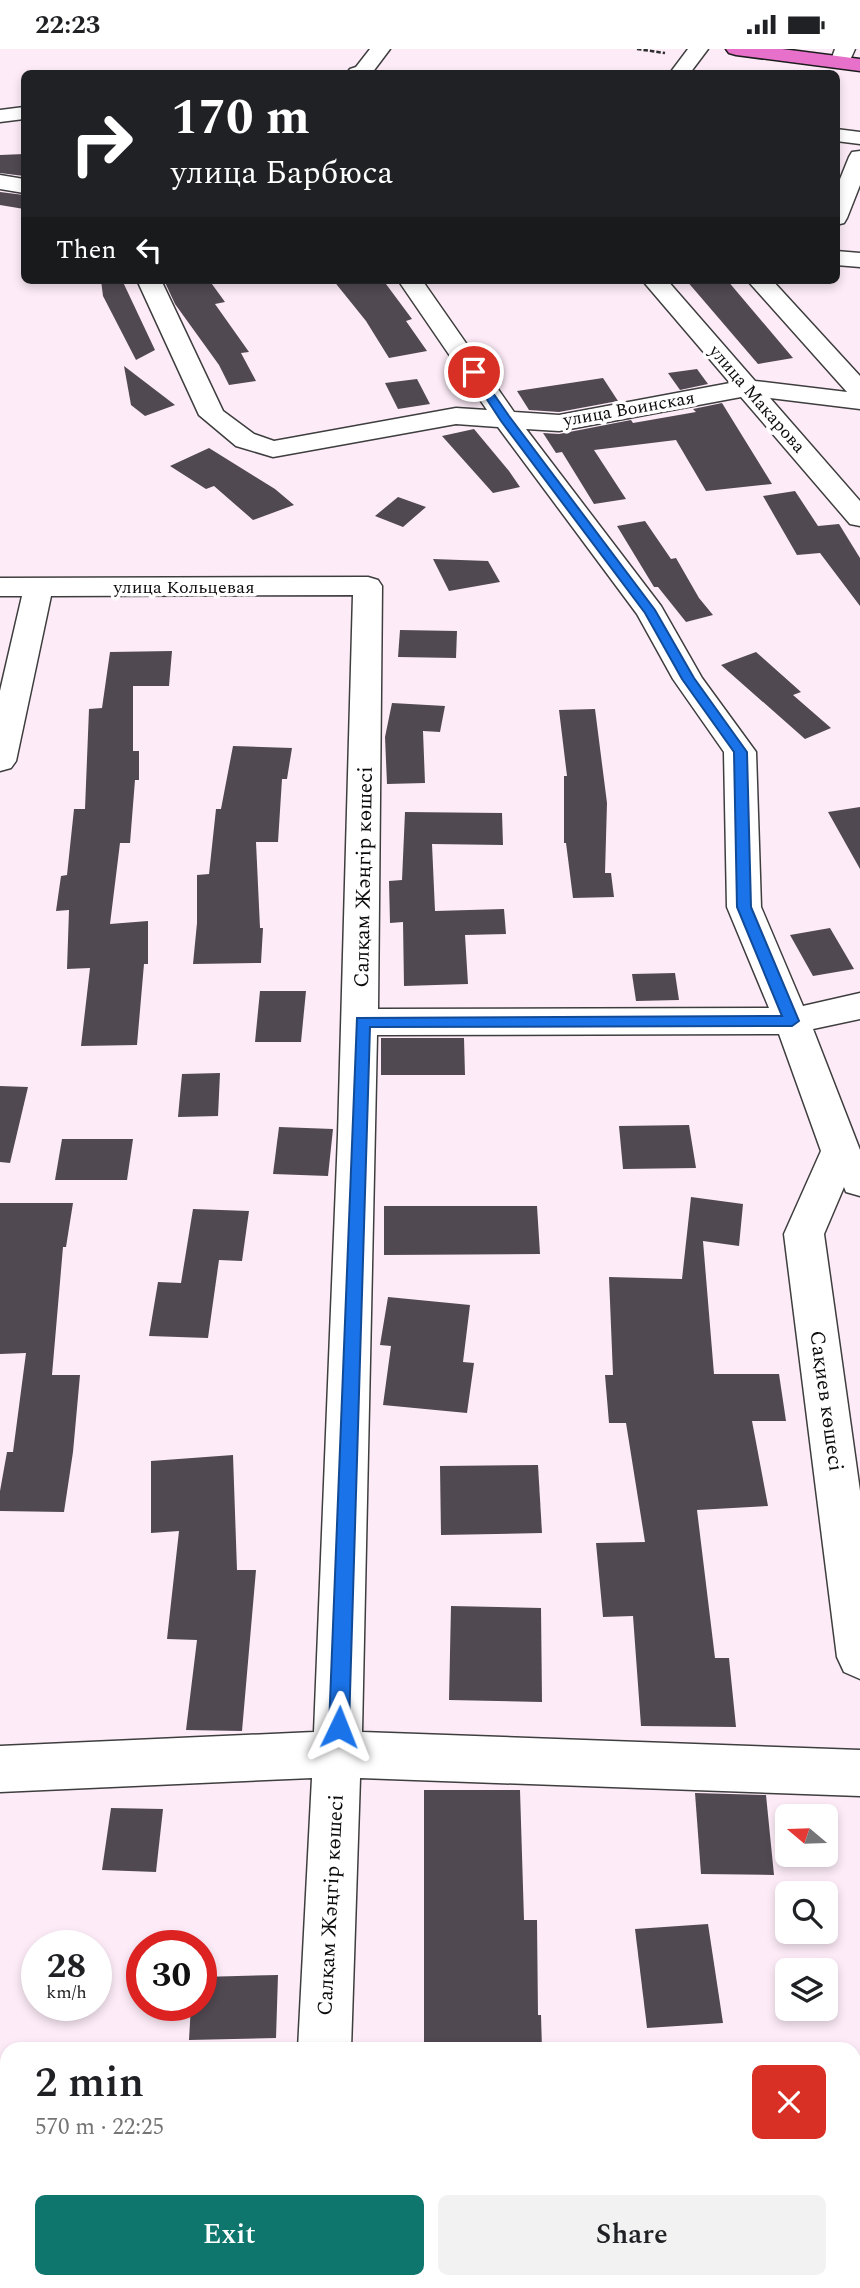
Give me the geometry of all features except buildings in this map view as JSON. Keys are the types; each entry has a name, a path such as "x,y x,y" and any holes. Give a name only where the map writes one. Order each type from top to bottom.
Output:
{"main road":[{"path":"736,49 842,56 860,65"}],"street":[{"path":"363,70 380,49"},
{"path":"682,70 698,49"},
{"path":"0,115 21,113"},
{"path":"840,136 860,138"},
{"path":"840,208 860,157"},
{"path":"0,182 21,185"},
{"path":"840,258 860,260"},
{"name":"улица Воинская","path":"151,284 212,415 245,440 273,449 456,416 559,423 746,388 860,401"},
{"path":"414,284 505,418 651,612 688,679 740,752 744,907 850,1166"},
{"name":"улица Макарова","path":"657,284 860,518"},
{"path":"763,284 860,391"},
{"path":"819,346 852,347"},
{"name":"улица Кольцевая","path":"0,587 368,586"},
{"name":"Салқам Жәңгір көшесі","path":"325,2042 338,1755 362,1021 368,586"},
{"path":"0,761 38,587"},
{"path":"362,1021 792,1021 860,1006"},
{"name":"Сақиев көшесі","path":"850,1166 804,1234 860,1657"},
{"path":"0,1769 338,1755 860,1773"}],"route":[{"path":"339,1727 362,1021 792,1021 744,907 740,752 688,679 651,612 505,418 474,372"}]}
